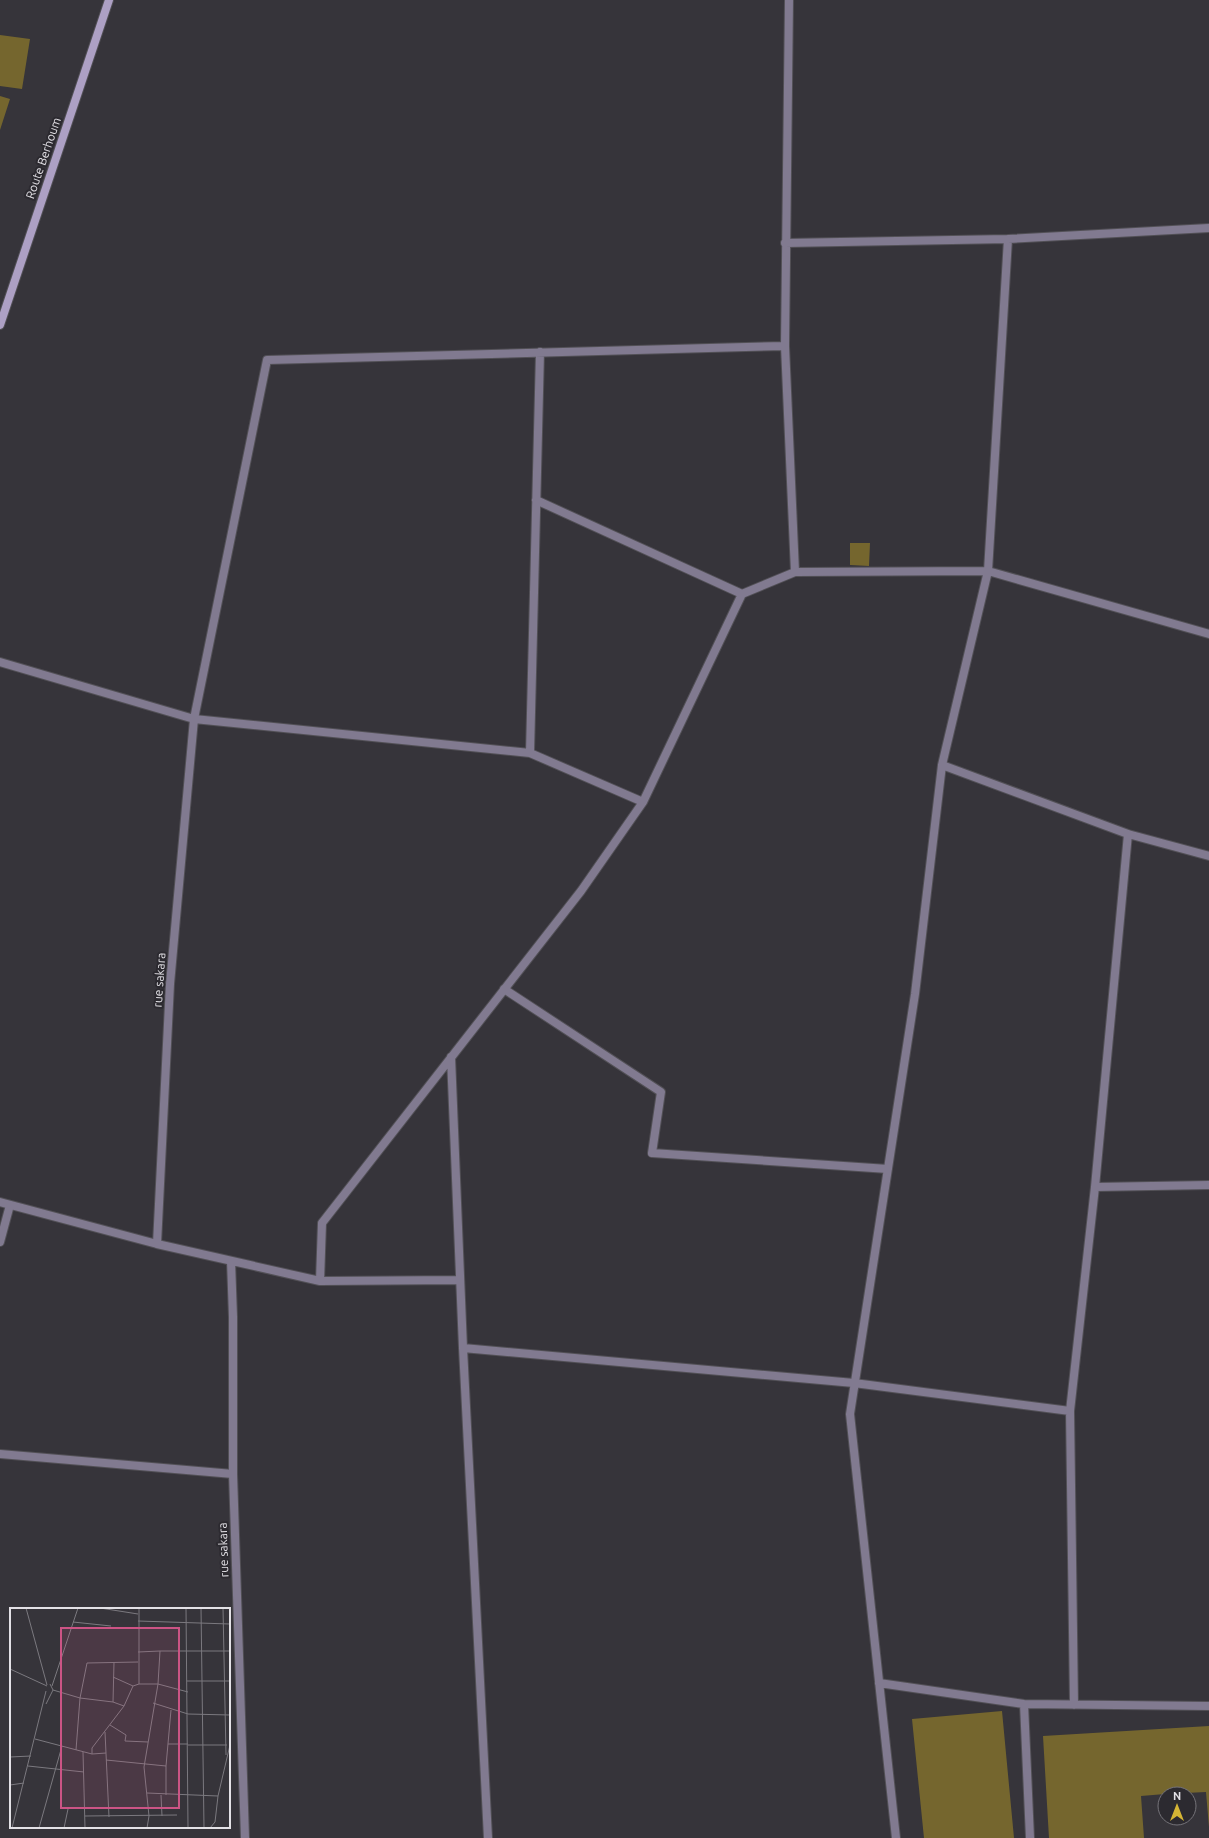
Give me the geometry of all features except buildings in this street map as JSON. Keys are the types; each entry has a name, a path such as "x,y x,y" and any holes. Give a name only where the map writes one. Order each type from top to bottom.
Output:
{"main road":[{"name":"Route Berhoum","path":"0,324 109,0"}],"street":[{"path":"789,0 785,346 795,572"},
{"path":"785,243 1008,239 1209,228"},
{"path":"896,1838 850,1414 915,994 942,765 988,571 1008,239"},
{"path":"530,753 540,352 785,346"},
{"name":"rue sakara","path":"158,1244 170,984 194,719 267,360 540,352"},
{"path":"536,500 742,594"},
{"path":"320,1281 322,1223 581,891 642,802 742,594 795,572 988,571 1209,634"},
{"path":"0,662 194,719 530,753 642,802"},
{"path":"942,765 1128,834 1209,856"},
{"path":"1074,1705 1070,1411 1095,1187 1128,834"},
{"path":"504,989 661,1092 652,1153 888,1169"},
{"path":"451,1057 463,1348 488,1838"},
{"path":"1095,1187 1209,1185"},
{"path":"0,1202 158,1244 320,1281 460,1280"},
{"path":"0,1242 10,1205"},
{"name":"rue sakara","path":"231,1261 233,1317 233,1474 245,1838"},
{"path":"463,1348 854,1383 1070,1411"},
{"path":"0,1454 233,1474"},
{"path":"879,1683 1024,1704 1209,1706"},
{"path":"1024,1704 1030,1838"}]}
